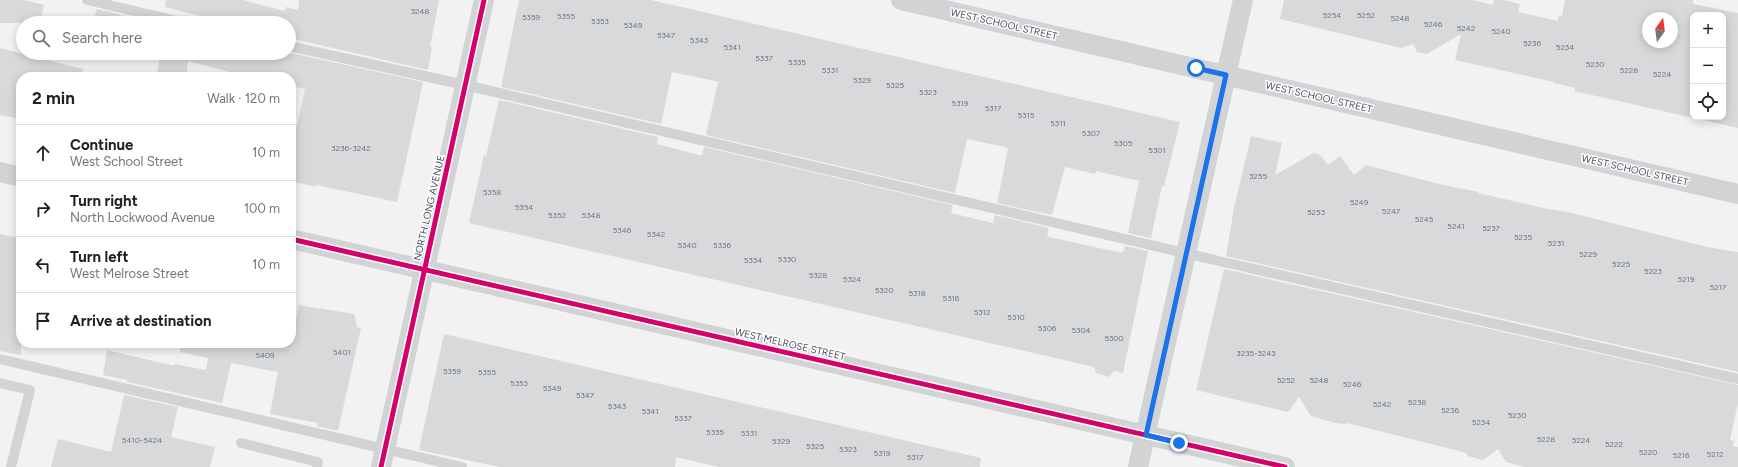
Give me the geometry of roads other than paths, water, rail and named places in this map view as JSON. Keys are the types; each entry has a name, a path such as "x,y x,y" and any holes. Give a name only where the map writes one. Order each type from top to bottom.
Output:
{"street":[{"name":"NORTH LONG AVENUE","path":"383,458 484,0"},
{"name":"WEST SCHOOL STREET","path":"901,0 1738,194"},
{"path":"1138,467 1243,0"},
{"path":"0,172 16,176"},
{"name":"WEST MELROSE STREET","path":"296,240 1285,467"}],"lane":[{"path":"87,0 156,16"},
{"path":"296,48 465,85 1186,253 1738,379"},
{"path":"0,360 383,458 462,467"},
{"path":"0,383 30,390 11,467"},
{"path":"241,443 318,462 317,467"}]}
